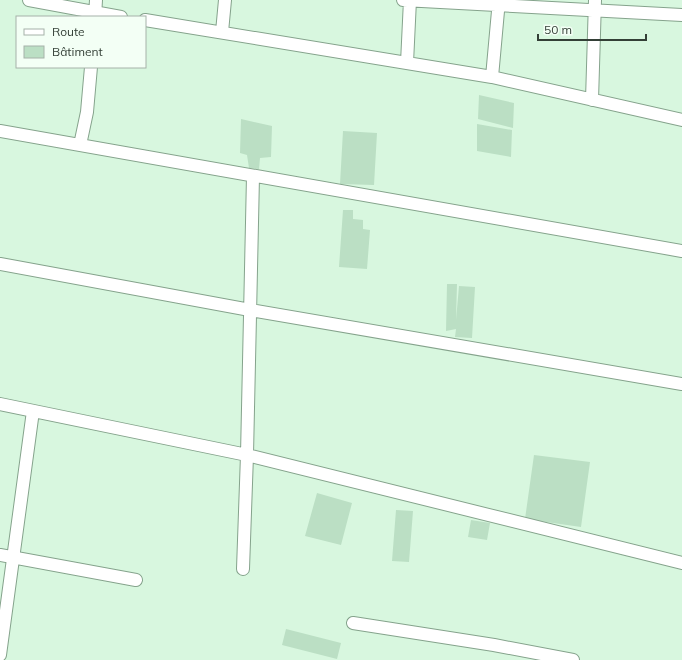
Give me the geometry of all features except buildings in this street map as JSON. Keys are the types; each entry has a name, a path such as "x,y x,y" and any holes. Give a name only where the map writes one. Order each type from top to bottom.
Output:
{"street":[{"path":"29,0 95,15 108,16"},
{"path":"95,15 96,0"},
{"path":"222,32 225,0"},
{"path":"407,63 408,0 595,5 682,15"},
{"path":"492,78 499,3"},
{"path":"592,100 595,5"},
{"path":"146,20 492,78 682,120"},
{"path":"80,145 87,112 91,68"},
{"path":"0,131 682,251"},
{"path":"243,569 247,455 252,176"},
{"path":"0,264 250,310 682,384"},
{"path":"0,404 247,455 682,563"},
{"path":"0,655 33,411"},
{"path":"0,555 136,580"},
{"path":"353,623 494,645 573,660"}]}
